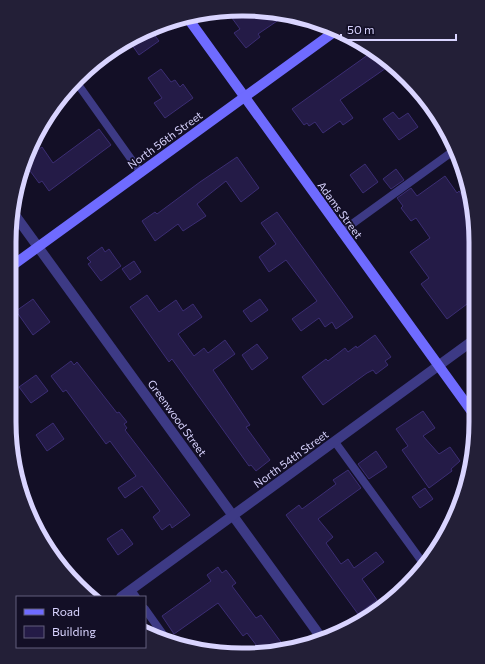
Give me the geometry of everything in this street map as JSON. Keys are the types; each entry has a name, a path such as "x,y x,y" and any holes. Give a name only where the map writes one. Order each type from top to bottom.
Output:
{"main road":[{"name":"Adams Street","path":"191,22 469,408"},
{"name":"North 56th Street","path":"16,263 331,34"}],"street":[{"name":"Greenwood Street","path":"17,218 319,635"},
{"name":"North 54th Street","path":"124,596 134,593 233,516 469,344"}],"lane":[{"path":"79,86 141,172"},
{"path":"341,232 451,153"},
{"path":"335,442 421,560"},
{"path":"146,610 162,633"}],"building":[{"path":"230,16 257,16 280,19 258,34 260,37 246,48 234,33 240,29"},
{"path":"154,34 159,41 139,55 132,45"},
{"path":"369,54 386,68 340,100 353,118 343,125 340,121 323,133 315,122 309,126 307,123 304,125 292,109"},
{"path":"161,69 171,82 175,80 180,87 183,84 193,98 165,118 154,103 162,98 148,78"},
{"path":"393,112 399,119 408,113 418,127 399,140 383,119"},
{"path":"99,129 111,145 49,191 42,181 39,183 28,169 35,152 42,147 53,163"},
{"path":"237,157 259,188 241,202 226,181 197,204 206,216 183,231 178,224 155,241 142,221 155,212 157,214"},
{"path":"365,164 378,182 363,193 350,175"},
{"path":"396,169 404,180 391,189 383,179"},
{"path":"445,176 457,193 459,191 465,199 469,228 469,302 447,319 421,284 429,278 410,252 430,238 416,218 411,221 401,208 403,206 397,198 411,188 417,196"},
{"path":"277,212 353,317 336,329 332,322 325,327 319,318 301,331 292,319 317,301 286,260 269,272 259,257 276,244 261,223"},
{"path":"102,247 105,252 109,249 121,266 101,281 88,264 91,262 87,258"},
{"path":"134,261 141,272 130,280 122,269"},
{"path":"147,295 159,312 176,300 183,311 193,304 202,317 178,334 194,356 204,348 208,353 225,340 235,354 213,370 250,425 246,427 270,460 256,471 251,465 249,466 172,359 169,362 130,307"},
{"path":"33,299 50,322 33,335 16,311"},
{"path":"260,299 268,310 251,322 243,311"},
{"path":"375,335 391,357 385,361 388,365 376,374 373,370 367,373 323,405 302,377 326,359 328,361 345,348 348,352 356,346 357,348"},
{"path":"257,344 268,358 252,370 242,355"},
{"path":"71,361 74,365 77,362 117,413 119,412 127,422 124,424 127,428 125,430 190,515 172,528 170,524 162,530 153,517 160,511 142,486 125,498 118,488 136,476 110,441 106,444 66,390 63,392 51,376"},
{"path":"36,375 48,391 31,403 19,387"},
{"path":"423,411 435,428 423,436 439,454 450,447 460,461 451,469 452,471 429,488 402,450 408,446 396,429"},
{"path":"53,423 64,439 47,451 36,435"},
{"path":"376,451 387,467 369,479 358,464"},
{"path":"348,470 361,488 318,519 333,537 326,543 341,564 348,559 354,568 376,552 384,562 362,579 377,600 358,614 286,515 299,505 302,509 336,484 333,480"},
{"path":"425,488 433,499 420,508 412,497"},
{"path":"122,529 133,544 118,555 107,539"},
{"path":"218,567 222,573 226,570 236,583 232,586 256,618 261,615 283,645 258,648 247,633 243,636 218,603 174,634 162,616 211,581 207,575"}]}
